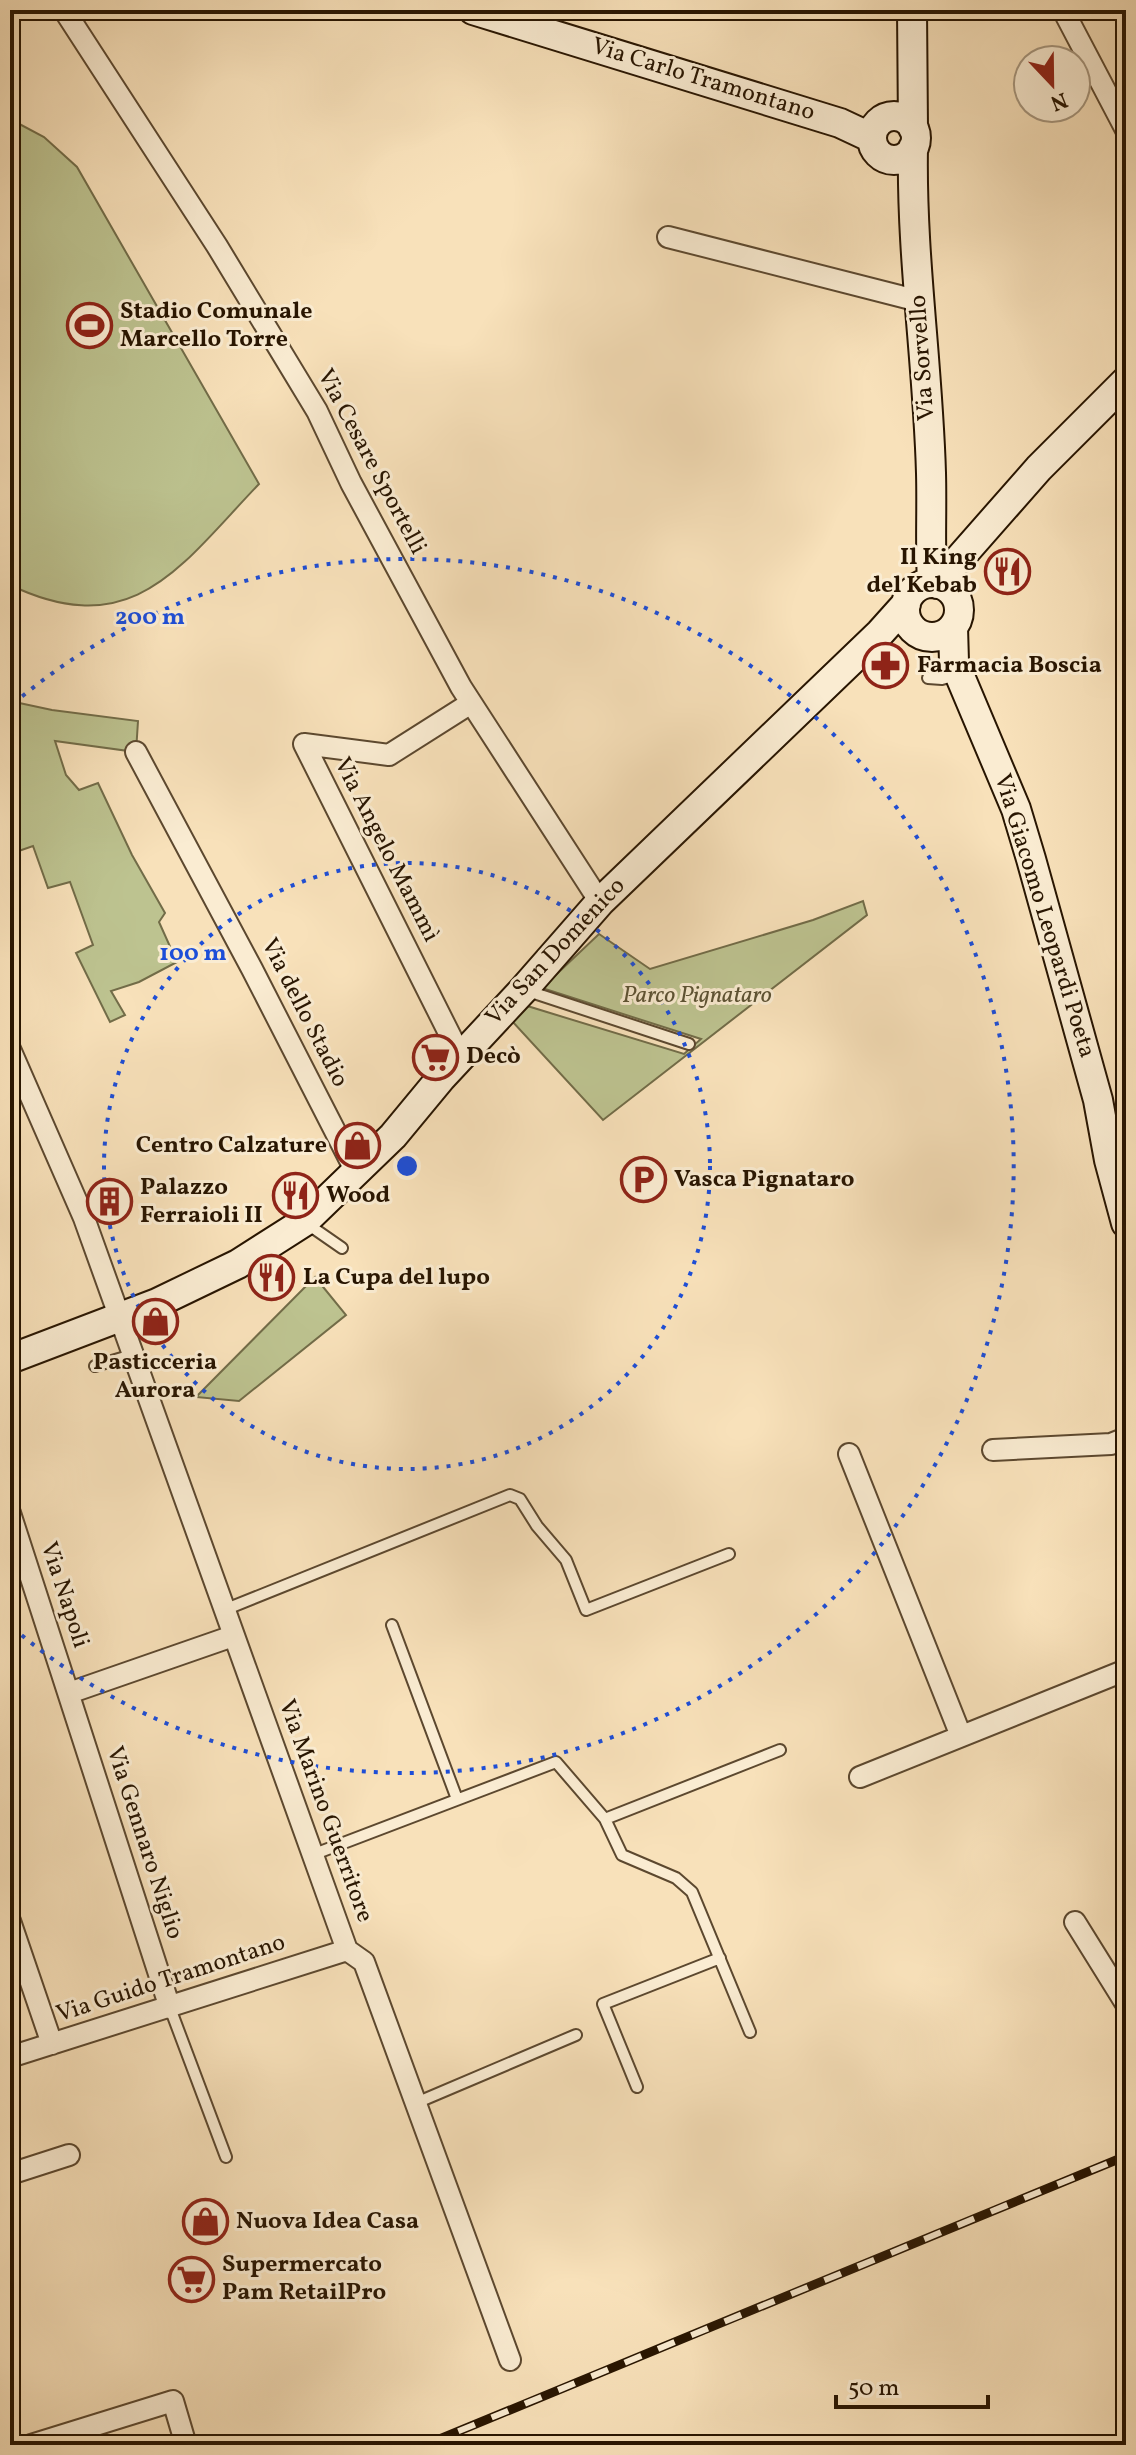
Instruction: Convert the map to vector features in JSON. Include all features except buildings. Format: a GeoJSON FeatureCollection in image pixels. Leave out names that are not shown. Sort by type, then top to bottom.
{"type":"FeatureCollection","features":[{"type":"Feature","properties":{"kind":"street","name":"Via Cesare Sportelli"},"geometry":{"type":"LineString","coordinates":[[64,10],[217,246],[317,411],[351,483],[471,703],[600,902]]}},
{"type":"Feature","properties":{"kind":"street","name":"Via Carlo Tramontano"},"geometry":{"type":"LineString","coordinates":[[473,10],[840,123],[897,130]]}},
{"type":"Feature","properties":{"kind":"street","name":"Via Sorvello"},"geometry":{"type":"LineString","coordinates":[[912,10],[897,130],[913,180],[931,473],[930,606]]}},
{"type":"Feature","properties":{"kind":"street"},"geometry":{"type":"LineString","coordinates":[[1063,10],[1126,130]]}},
{"type":"Feature","properties":{"kind":"street"},"geometry":{"type":"LineString","coordinates":[[668,237],[919,301]]}},
{"type":"Feature","properties":{"kind":"street","name":"Via San Domenico"},"geometry":{"type":"LineString","coordinates":[[10,1359],[157,1303],[238,1264],[304,1222],[393,1136],[600,902],[880,633],[930,606],[1039,468],[1122,392]]}},
{"type":"Feature","properties":{"kind":"street"},"geometry":{"type":"LineString","coordinates":[[930,606],[957,668]]}},
{"type":"Feature","properties":{"kind":"street","name":"Via Giacomo Leopardi Poeta"},"geometry":{"type":"LineString","coordinates":[[957,668],[1016,809],[1086,1054],[1126,1223]]}},
{"type":"Feature","properties":{"kind":"street","name":"Via Angelo Mammì"},"geometry":{"type":"LineString","coordinates":[[461,1057],[304,744],[389,755],[471,703]]}},
{"type":"Feature","properties":{"kind":"street","name":"Via dello Stadio"},"geometry":{"type":"LineString","coordinates":[[136,752],[356,1172]]}},
{"type":"Feature","properties":{"kind":"street","name":"Via Marino Guerritore"},"geometry":{"type":"LineString","coordinates":[[10,1049],[84,1218],[347,1950],[364,1962],[510,2360]]}},
{"type":"Feature","properties":{"kind":"street"},"geometry":{"type":"LineString","coordinates":[[993,1450],[1111,1444],[1126,1438]]}},
{"type":"Feature","properties":{"kind":"street"},"geometry":{"type":"LineString","coordinates":[[849,1454],[961,1736]]}},
{"type":"Feature","properties":{"kind":"street","name":"Via Napoli"},"geometry":{"type":"LineString","coordinates":[[10,1513],[69,1693]]}},
{"type":"Feature","properties":{"kind":"street"},"geometry":{"type":"LineString","coordinates":[[69,1693],[233,1636]]}},
{"type":"Feature","properties":{"kind":"street"},"geometry":{"type":"LineString","coordinates":[[860,1777],[1126,1670]]}},
{"type":"Feature","properties":{"kind":"street","name":"Via Gennaro Niglio"},"geometry":{"type":"LineString","coordinates":[[69,1693],[170,2008]]}},
{"type":"Feature","properties":{"kind":"street"},"geometry":{"type":"LineString","coordinates":[[10,1921],[52,2044]]}},
{"type":"Feature","properties":{"kind":"street"},"geometry":{"type":"LineString","coordinates":[[1075,1922],[1126,2004]]}},
{"type":"Feature","properties":{"kind":"street","name":"Via Guido Tramontano"},"geometry":{"type":"LineString","coordinates":[[10,2057],[347,1950]]}},
{"type":"Feature","properties":{"kind":"street"},"geometry":{"type":"LineString","coordinates":[[10,2174],[69,2155]]}},
{"type":"Feature","properties":{"kind":"street"},"geometry":{"type":"LineString","coordinates":[[31,2445],[81,2438],[173,2401],[186,2445]]}},
{"type":"Feature","properties":{"kind":"lane"},"geometry":{"type":"LineString","coordinates":[[928,678],[942,679],[957,668]]}},
{"type":"Feature","properties":{"kind":"lane"},"geometry":{"type":"LineString","coordinates":[[523,990],[689,1044]]}},
{"type":"Feature","properties":{"kind":"lane"},"geometry":{"type":"LineString","coordinates":[[304,1222],[342,1248]]}},
{"type":"Feature","properties":{"kind":"lane"},"geometry":{"type":"LineString","coordinates":[[95,1366],[132,1355]]}},
{"type":"Feature","properties":{"kind":"lane"},"geometry":{"type":"LineString","coordinates":[[224,1610],[510,1495],[520,1499],[537,1526],[566,1560],[586,1610],[729,1554]]}},
{"type":"Feature","properties":{"kind":"lane"},"geometry":{"type":"LineString","coordinates":[[392,1625],[457,1799]]}},
{"type":"Feature","properties":{"kind":"lane"},"geometry":{"type":"LineString","coordinates":[[605,1819],[780,1750]]}},
{"type":"Feature","properties":{"kind":"lane"},"geometry":{"type":"LineString","coordinates":[[312,1855],[556,1762],[605,1819],[622,1855],[676,1878],[692,1892],[750,2032]]}},
{"type":"Feature","properties":{"kind":"lane"},"geometry":{"type":"LineString","coordinates":[[637,2087],[603,2004],[720,1958]]}},
{"type":"Feature","properties":{"kind":"lane"},"geometry":{"type":"LineString","coordinates":[[170,2008],[226,2157]]}},
{"type":"Feature","properties":{"kind":"lane"},"geometry":{"type":"LineString","coordinates":[[416,2103],[576,2035]]}},
{"type":"Feature","properties":{"kind":"green space","name":"Stadio Comunale Marcello Torre"},"geometry":{"type":"Polygon","coordinates":[[[10,119],[44,137],[77,167],[259,484],[179,567],[152,587],[123,600],[90,606],[53,601],[10,585],[10,119]]]}},
{"type":"Feature","properties":{"kind":"green space"},"geometry":{"type":"Polygon","coordinates":[[[10,701],[52,710],[138,721],[136,752],[55,741],[66,775],[79,790],[98,783],[132,855],[165,913],[159,922],[177,962],[139,982],[111,991],[125,1015],[110,1022],[76,953],[93,945],[70,882],[48,888],[33,846],[10,854],[10,701]]]}},
{"type":"Feature","properties":{"kind":"green space","name":"Parco Pignataro"},"geometry":{"type":"Polygon","coordinates":[[[863,901],[867,915],[603,1120],[511,1020],[524,1005],[684,1054],[701,1039],[542,988],[599,934],[650,969],[813,920],[863,901]]]}},
{"type":"Feature","properties":{"kind":"green space"},"geometry":{"type":"Polygon","coordinates":[[[315,1277],[346,1315],[239,1401],[196,1397],[315,1277]]]}},
{"type":"Feature","properties":{"kind":"railway"},"geometry":{"type":"LineString","coordinates":[[425,2445],[1126,2156]]}},
{"type":"Feature","properties":{"kind":"place","name":"Stadio Comunale Marcello Torre"},"geometry":{"type":"Point","coordinates":[89,326]}},
{"type":"Feature","properties":{"kind":"place","name":"Il King del Kebab"},"geometry":{"type":"Point","coordinates":[1008,572]}},
{"type":"Feature","properties":{"kind":"place","name":"Farmacia Boscia"},"geometry":{"type":"Point","coordinates":[886,666]}},
{"type":"Feature","properties":{"kind":"place","name":"Decò"},"geometry":{"type":"Point","coordinates":[435,1057]}},
{"type":"Feature","properties":{"kind":"place","name":"Centro Calzature"},"geometry":{"type":"Point","coordinates":[358,1146]}},
{"type":"Feature","properties":{"kind":"place","name":"Vasca Pignataro"},"geometry":{"type":"Point","coordinates":[643,1180]}},
{"type":"Feature","properties":{"kind":"place","name":"Wood"},"geometry":{"type":"Point","coordinates":[295,1196]}},
{"type":"Feature","properties":{"kind":"place","name":"Palazzo Ferraioli II"},"geometry":{"type":"Point","coordinates":[109,1202]}},
{"type":"Feature","properties":{"kind":"place","name":"La Cupa del lupo"},"geometry":{"type":"Point","coordinates":[272,1278]}},
{"type":"Feature","properties":{"kind":"place","name":"Pasticceria Aurora"},"geometry":{"type":"Point","coordinates":[155,1321]}},
{"type":"Feature","properties":{"kind":"place","name":"Nuova Idea Casa"},"geometry":{"type":"Point","coordinates":[205,2222]}},
{"type":"Feature","properties":{"kind":"place","name":"Supermercato Pam RetailPro"},"geometry":{"type":"Point","coordinates":[191,2279]}}]}
